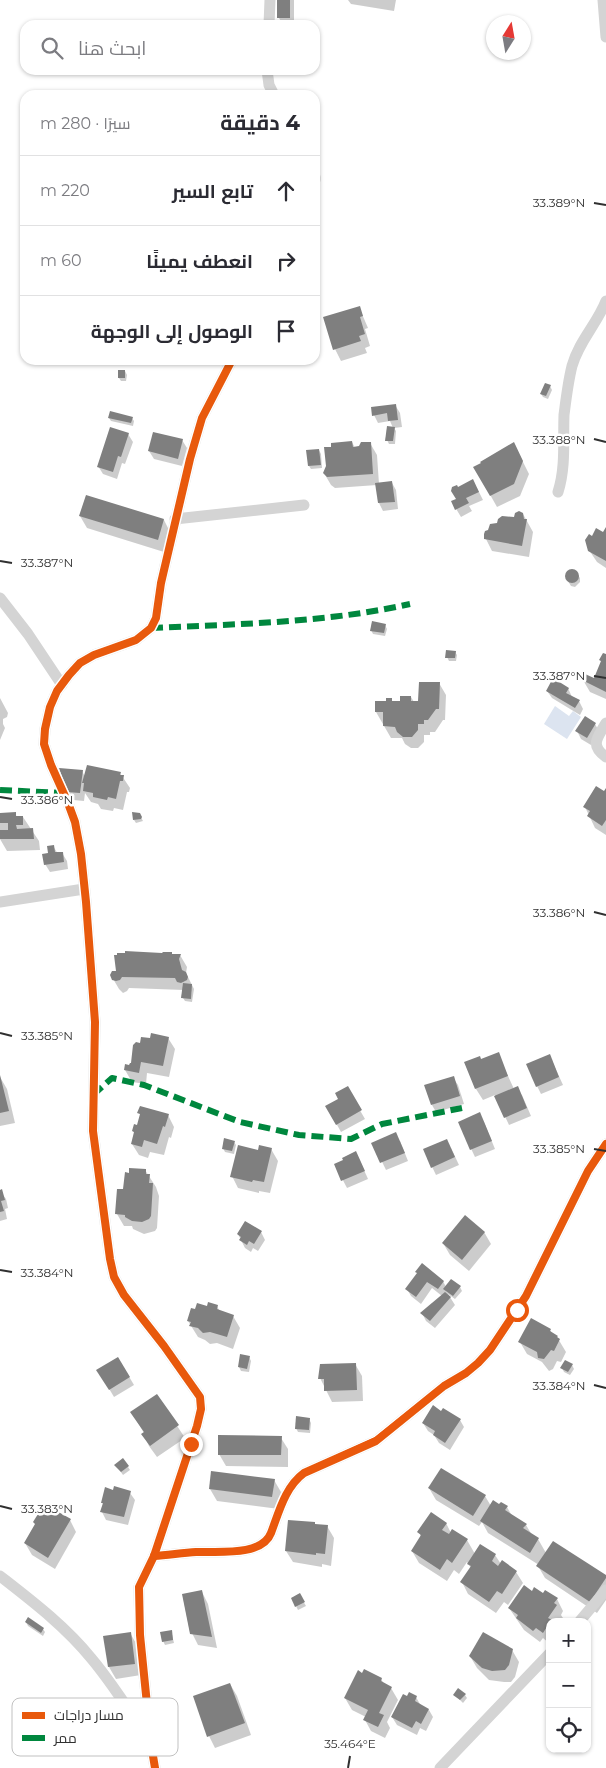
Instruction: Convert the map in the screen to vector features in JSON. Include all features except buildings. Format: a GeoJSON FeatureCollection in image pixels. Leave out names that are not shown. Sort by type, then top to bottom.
{"type":"FeatureCollection","features":[{"type":"Feature","properties":{"kind":"street"},"geometry":{"type":"LineString","coordinates":[[269,20],[270,0]]}},
{"type":"Feature","properties":{"kind":"street"},"geometry":{"type":"LineString","coordinates":[[603,0],[606,37]]}},
{"type":"Feature","properties":{"kind":"street"},"geometry":{"type":"LineString","coordinates":[[268,75],[272,90]]}},
{"type":"Feature","properties":{"kind":"street"},"geometry":{"type":"LineString","coordinates":[[558,492],[561,483],[567,396],[572,364],[579,347],[601,314],[606,301]]}},
{"type":"Feature","properties":{"kind":"street"},"geometry":{"type":"LineString","coordinates":[[147,1698],[138,1606],[139,1587],[154,1556],[198,1426],[201,1409],[200,1397],[164,1346],[124,1296],[114,1277],[92,1131],[95,1022],[84,889],[75,822],[51,766],[44,744],[50,707],[62,685],[80,663],[94,655],[144,636],[156,618],[161,583],[190,459],[202,418],[229,365]]}},
{"type":"Feature","properties":{"kind":"street"},"geometry":{"type":"LineString","coordinates":[[175,519],[304,505]]}},
{"type":"Feature","properties":{"kind":"street"},"geometry":{"type":"LineString","coordinates":[[0,598],[28,634],[62,685]]}},
{"type":"Feature","properties":{"kind":"street"},"geometry":{"type":"LineString","coordinates":[[606,723],[597,738],[596,745],[598,752],[606,756]]}},
{"type":"Feature","properties":{"kind":"street"},"geometry":{"type":"LineString","coordinates":[[0,902],[84,889]]}},
{"type":"Feature","properties":{"kind":"street"},"geometry":{"type":"LineString","coordinates":[[154,1556],[198,1552],[224,1553],[247,1549],[262,1543],[270,1536],[276,1516],[296,1479],[304,1473],[376,1440],[444,1386],[466,1373],[478,1363],[490,1350],[526,1296],[588,1172],[606,1144]]}},
{"type":"Feature","properties":{"kind":"street"},"geometry":{"type":"LineString","coordinates":[[0,1576],[46,1612],[90,1656],[121,1698]]}},
{"type":"Feature","properties":{"kind":"street"},"geometry":{"type":"LineString","coordinates":[[582,1618],[606,1590]]}},
{"type":"Feature","properties":{"kind":"street"},"geometry":{"type":"LineString","coordinates":[[440,1768],[546,1657]]}},
{"type":"Feature","properties":{"kind":"shaded area"},"geometry":{"type":"Polygon","coordinates":[[[555,706],[569,716],[573,711],[581,717],[567,739],[544,724],[555,706]]]}},
{"type":"Feature","properties":{"kind":"marked path"},"geometry":{"type":"LineString","coordinates":[[151,628],[314,619],[410,604]]}},
{"type":"Feature","properties":{"kind":"marked path"},"geometry":{"type":"LineString","coordinates":[[0,790],[63,793]]}},
{"type":"Feature","properties":{"kind":"marked path"},"geometry":{"type":"LineString","coordinates":[[93,1095],[112,1078],[144,1085],[240,1122],[299,1135],[351,1139],[382,1124],[462,1108]]}},
{"type":"Feature","properties":{"kind":"cycle path"},"geometry":{"type":"LineString","coordinates":[[146,1698],[140,1635],[139,1587],[154,1556],[197,1426],[201,1409],[200,1397],[164,1346],[124,1295],[114,1277],[93,1131],[95,1022],[81,854],[75,822],[44,744],[50,707],[57,691],[69,675],[80,663],[94,655],[136,640],[151,628],[156,618],[161,583],[190,459],[202,418],[229,365]]}},
{"type":"Feature","properties":{"kind":"cycle path"},"geometry":{"type":"LineString","coordinates":[[154,1556],[238,1551],[258,1546],[266,1541],[287,1493],[304,1473],[376,1441],[444,1386],[466,1373],[478,1363],[490,1350],[526,1296],[588,1171],[606,1144]]}},
{"type":"Feature","properties":{"kind":"cycle path"},"geometry":{"type":"LineString","coordinates":[[153,1756],[155,1768]]}},
{"type":"Feature","properties":{"kind":"route"},"geometry":{"type":"LineString","coordinates":[[191,1444],[154,1556],[198,1552],[224,1553],[247,1549],[262,1543],[270,1536],[276,1516],[296,1479],[304,1473],[376,1440],[444,1386],[466,1373],[490,1350],[517,1310]]}}]}
